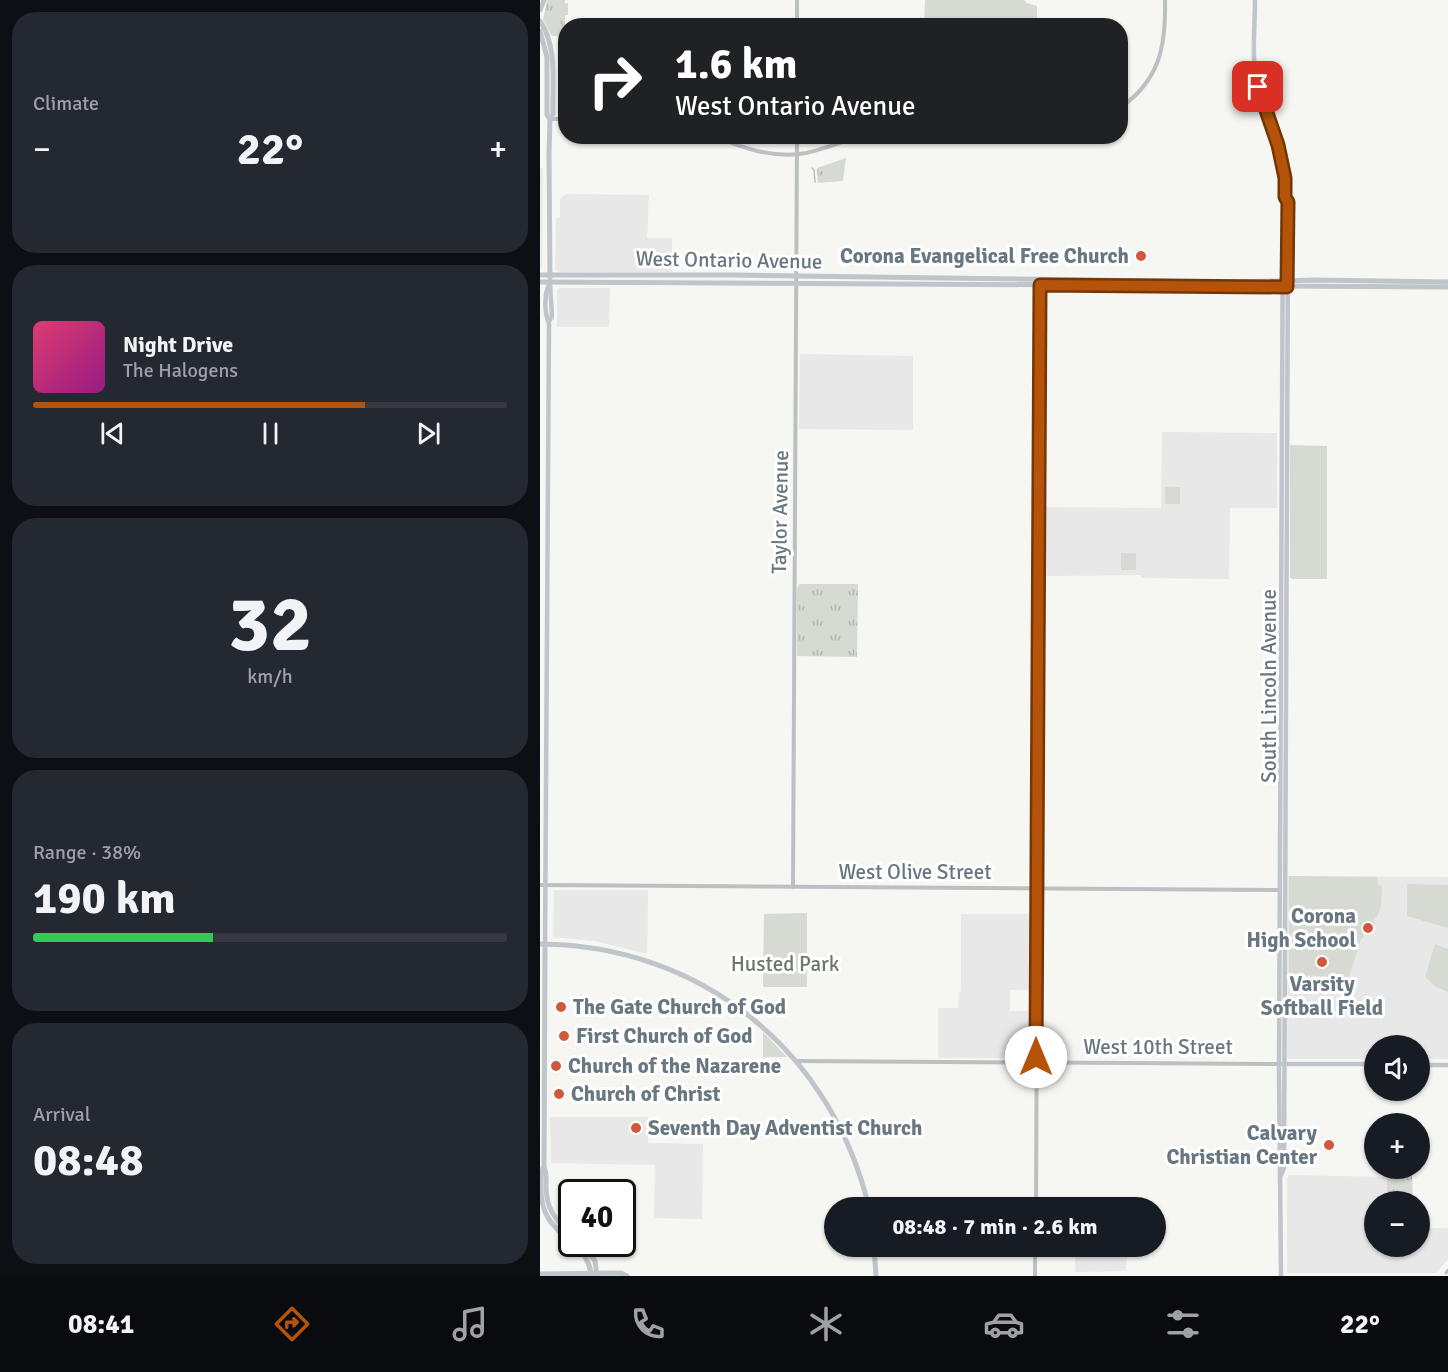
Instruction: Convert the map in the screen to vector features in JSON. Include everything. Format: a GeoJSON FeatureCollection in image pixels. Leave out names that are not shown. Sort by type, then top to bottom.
{"type":"FeatureCollection","features":[{"type":"Feature","properties":{"kind":"main road"},"geometry":{"type":"LineString","coordinates":[[540,10],[544,0]]}},
{"type":"Feature","properties":{"kind":"main road","name":"South Lincoln Avenue"},"geometry":{"type":"LineString","coordinates":[[1255,0],[1255,65],[1258,87],[1278,145],[1285,178],[1283,201],[1285,284],[1282,1064],[1279,1171],[1281,1175],[1281,1276]]}},
{"type":"Feature","properties":{"kind":"main road"},"geometry":{"type":"LineString","coordinates":[[540,21],[549,38],[552,57],[553,114],[550,120],[552,317],[549,321],[543,885],[544,1167],[547,1173],[547,1202],[558,1222]]}},
{"type":"Feature","properties":{"kind":"main road"},"geometry":{"type":"LineString","coordinates":[[540,31],[547,57],[547,115],[550,120]]}},
{"type":"Feature","properties":{"kind":"main road","name":"West Ontario Avenue"},"geometry":{"type":"LineString","coordinates":[[540,275],[1040,285],[1448,282]]}},
{"type":"Feature","properties":{"kind":"main road","name":"West Ontario Avenue"},"geometry":{"type":"LineString","coordinates":[[540,282],[796,280],[1448,287]]}},
{"type":"Feature","properties":{"kind":"main road"},"geometry":{"type":"LineString","coordinates":[[543,944],[582,946],[640,958],[677,972],[713,990],[741,1009],[797,1061],[823,1096],[845,1136],[866,1197]]}},
{"type":"Feature","properties":{"kind":"main road","name":"West 10th Street"},"geometry":{"type":"LineString","coordinates":[[1282,1064],[1364,1064]]}},
{"type":"Feature","properties":{"kind":"main road"},"geometry":{"type":"LineString","coordinates":[[1430,1065],[1448,1065]]}},
{"type":"Feature","properties":{"kind":"main road"},"geometry":{"type":"LineString","coordinates":[[544,1167],[541,1172],[540,1196],[545,1215],[558,1231]]}},
{"type":"Feature","properties":{"kind":"main road"},"geometry":{"type":"LineString","coordinates":[[586,1257],[594,1275]]}},
{"type":"Feature","properties":{"kind":"main road"},"geometry":{"type":"LineString","coordinates":[[592,1257],[595,1261],[594,1275]]}},
{"type":"Feature","properties":{"kind":"main road"},"geometry":{"type":"LineString","coordinates":[[875,1257],[876,1276]]}},
{"type":"Feature","properties":{"kind":"main road"},"geometry":{"type":"LineString","coordinates":[[540,1274],[621,1273],[627,1276]]}},
{"type":"Feature","properties":{"kind":"street"},"geometry":{"type":"LineString","coordinates":[[797,0],[797,18]]}},
{"type":"Feature","properties":{"kind":"street"},"geometry":{"type":"LineString","coordinates":[[1128,102],[1139,93],[1157,64],[1164,38],[1165,0]]}},
{"type":"Feature","properties":{"kind":"street"},"geometry":{"type":"LineString","coordinates":[[550,120],[558,120]]}},
{"type":"Feature","properties":{"kind":"street"},"geometry":{"type":"LineString","coordinates":[[736,144],[756,151],[797,154],[837,144]]}},
{"type":"Feature","properties":{"kind":"street","name":"Taylor Avenue"},"geometry":{"type":"LineString","coordinates":[[793,887],[797,144]]}},
{"type":"Feature","properties":{"kind":"street"},"geometry":{"type":"LineString","coordinates":[[1036,1197],[1040,285]]}},
{"type":"Feature","properties":{"kind":"street","name":"West Olive Street"},"geometry":{"type":"LineString","coordinates":[[543,885],[1283,890]]}},
{"type":"Feature","properties":{"kind":"street","name":"West 10th Street"},"geometry":{"type":"LineString","coordinates":[[797,1061],[1282,1064]]}},
{"type":"Feature","properties":{"kind":"street"},"geometry":{"type":"LineString","coordinates":[[1035,1257],[1035,1276]]}},
{"type":"Feature","properties":{"kind":"shaded area"},"geometry":{"type":"Polygon","coordinates":[[[543,168],[542,267],[541,269],[540,169],[543,168]]]}},
{"type":"Feature","properties":{"kind":"shaded area"},"geometry":{"type":"Polygon","coordinates":[[[566,194],[649,195],[647,238],[672,238],[672,272],[559,272],[555,269],[556,218],[560,218],[560,199],[566,194]]]}},
{"type":"Feature","properties":{"kind":"shaded area"},"geometry":{"type":"Polygon","coordinates":[[[560,288],[610,288],[609,327],[557,327],[557,290],[560,288]]]}},
{"type":"Feature","properties":{"kind":"shaded area"},"geometry":{"type":"Polygon","coordinates":[[[800,354],[913,356],[913,430],[799,429],[800,354]]]}},
{"type":"Feature","properties":{"kind":"shaded area"},"geometry":{"type":"Polygon","coordinates":[[[1162,432],[1277,433],[1277,508],[1230,508],[1229,579],[1141,578],[1141,575],[1046,576],[1044,507],[1161,508],[1162,432]]]}},
{"type":"Feature","properties":{"kind":"shaded area","name":"Corona High School"},"geometry":{"type":"Polygon","coordinates":[[[1288,876],[1448,877],[1448,1059],[1430,1059],[1430,1035],[1364,1035],[1364,1059],[1289,1059],[1287,1057],[1288,876]]]}},
{"type":"Feature","properties":{"kind":"shaded area"},"geometry":{"type":"Polygon","coordinates":[[[554,890],[648,890],[647,954],[595,941],[553,937],[554,890]]]}},
{"type":"Feature","properties":{"kind":"shaded area"},"geometry":{"type":"Polygon","coordinates":[[[961,914],[1033,914],[1033,990],[1010,990],[1010,1011],[1033,1011],[1031,1058],[940,1058],[938,1055],[938,1008],[958,1008],[961,991],[961,914]]]}},
{"type":"Feature","properties":{"kind":"shaded area"},"geometry":{"type":"Polygon","coordinates":[[[550,1117],[648,1117],[648,1143],[703,1144],[702,1219],[654,1218],[655,1165],[551,1163],[550,1117]]]}},
{"type":"Feature","properties":{"kind":"shaded area"},"geometry":{"type":"Polygon","coordinates":[[[1289,1175],[1387,1179],[1387,1191],[1364,1191],[1364,1257],[1430,1257],[1430,1228],[1448,1228],[1448,1259],[1436,1273],[1287,1273],[1287,1178],[1289,1175]]]}},
{"type":"Feature","properties":{"kind":"shaded area"},"geometry":{"type":"Polygon","coordinates":[[[1075,1257],[1127,1257],[1126,1271],[1075,1272],[1075,1257]]]}},
{"type":"Feature","properties":{"kind":"green space"},"geometry":{"type":"Polygon","coordinates":[[[547,0],[565,0],[565,3],[568,3],[568,15],[565,15],[565,18],[558,18],[558,36],[552,36],[543,20],[547,0]]]}},
{"type":"Feature","properties":{"kind":"green space"},"geometry":{"type":"Polygon","coordinates":[[[925,0],[1024,0],[1037,6],[1037,18],[924,18],[925,0]]]}},
{"type":"Feature","properties":{"kind":"green space"},"geometry":{"type":"Polygon","coordinates":[[[846,158],[843,181],[818,183],[817,168],[846,158]]]}},
{"type":"Feature","properties":{"kind":"green space"},"geometry":{"type":"Polygon","coordinates":[[[1290,445],[1327,446],[1327,579],[1292,579],[1290,577],[1290,445]]]}},
{"type":"Feature","properties":{"kind":"green space"},"geometry":{"type":"Polygon","coordinates":[[[1165,487],[1180,487],[1180,504],[1165,504],[1165,487]]]}},
{"type":"Feature","properties":{"kind":"green space"},"geometry":{"type":"Polygon","coordinates":[[[1121,553],[1136,553],[1136,570],[1121,570],[1121,553]]]}},
{"type":"Feature","properties":{"kind":"green space"},"geometry":{"type":"Polygon","coordinates":[[[799,584],[858,584],[857,657],[797,656],[797,589],[799,584]]]}},
{"type":"Feature","properties":{"kind":"green space"},"geometry":{"type":"Polygon","coordinates":[[[1289,876],[1377,877],[1378,885],[1382,886],[1380,908],[1374,920],[1375,925],[1363,934],[1364,937],[1361,939],[1349,977],[1289,975],[1289,876]]]}},
{"type":"Feature","properties":{"kind":"green space"},"geometry":{"type":"Polygon","coordinates":[[[1408,884],[1448,885],[1448,928],[1407,916],[1408,884]]]}},
{"type":"Feature","properties":{"kind":"green space","name":"Husted Park"},"geometry":{"type":"Polygon","coordinates":[[[807,913],[807,987],[763,987],[764,914],[807,913]]]}},
{"type":"Feature","properties":{"kind":"green space"},"geometry":{"type":"Polygon","coordinates":[[[1435,944],[1448,949],[1448,992],[1436,987],[1425,977],[1435,944]]]}},
{"type":"Feature","properties":{"kind":"green space"},"geometry":{"type":"Polygon","coordinates":[[[763,1032],[787,1057],[763,1057],[763,1032]]]}},
{"type":"Feature","properties":{"kind":"green space"},"geometry":{"type":"Polygon","coordinates":[[[1387,1179],[1412,1179],[1413,1191],[1387,1191],[1387,1179]]]}},
{"type":"Feature","properties":{"kind":"waterway"},"geometry":{"type":"LineString","coordinates":[[812,168],[815,182]]}},
{"type":"Feature","properties":{"kind":"place","name":"Corona Evangelical Free Church"},"geometry":{"type":"Point","coordinates":[1141,256]}},
{"type":"Feature","properties":{"kind":"place","name":"Corona High School"},"geometry":{"type":"Point","coordinates":[1368,928]}},
{"type":"Feature","properties":{"kind":"place","name":"Varsity Softball Field"},"geometry":{"type":"Point","coordinates":[1322,962]}},
{"type":"Feature","properties":{"kind":"place","name":"The Gate Church of God"},"geometry":{"type":"Point","coordinates":[561,1007]}},
{"type":"Feature","properties":{"kind":"place","name":"First Church of God"},"geometry":{"type":"Point","coordinates":[564,1036]}},
{"type":"Feature","properties":{"kind":"place","name":"Church of the Nazarene"},"geometry":{"type":"Point","coordinates":[556,1066]}},
{"type":"Feature","properties":{"kind":"place","name":"Church of Christ"},"geometry":{"type":"Point","coordinates":[559,1094]}},
{"type":"Feature","properties":{"kind":"place","name":"Seventh Day Adventist Church"},"geometry":{"type":"Point","coordinates":[636,1128]}},
{"type":"Feature","properties":{"kind":"place","name":"Calvary Christian Center"},"geometry":{"type":"Point","coordinates":[1329,1145]}},
{"type":"Feature","properties":{"kind":"route"},"geometry":{"type":"LineString","coordinates":[[1036,1057],[1040,285],[1287,287],[1288,202],[1285,197],[1285,178],[1278,145],[1258,87]]}}]}
